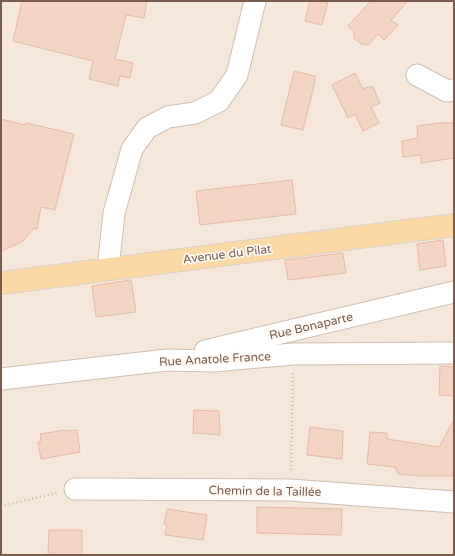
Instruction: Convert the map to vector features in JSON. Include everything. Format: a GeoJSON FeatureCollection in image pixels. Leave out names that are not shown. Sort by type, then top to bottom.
{"type":"FeatureCollection","features":[{"type":"Feature","properties":{"kind":"main road","name":"Avenue du Pilat"},"geometry":{"type":"LineString","coordinates":[[1,283],[454,226]]}},
{"type":"Feature","properties":{"kind":"street"},"geometry":{"type":"LineString","coordinates":[[108,269],[114,213],[132,149],[147,128],[168,117],[195,113],[219,101],[236,75],[255,1]]}},
{"type":"Feature","properties":{"kind":"street"},"geometry":{"type":"LineString","coordinates":[[417,75],[447,91],[454,90]]}},
{"type":"Feature","properties":{"kind":"street","name":"Rue Bonaparte"},"geometry":{"type":"LineString","coordinates":[[167,360],[454,292]]}},
{"type":"Feature","properties":{"kind":"street","name":"Rue Anatole France"},"geometry":{"type":"LineString","coordinates":[[1,379],[167,360],[214,361],[293,354],[454,353]]}},
{"type":"Feature","properties":{"kind":"street","name":"Chemin de la Taillée"},"geometry":{"type":"LineString","coordinates":[[75,489],[290,490],[454,502]]}},
{"type":"Feature","properties":{"kind":"path"},"geometry":{"type":"LineString","coordinates":[[290,490],[293,354]]}},
{"type":"Feature","properties":{"kind":"path"},"geometry":{"type":"LineString","coordinates":[[1,506],[75,489]]}},
{"type":"Feature","properties":{"kind":"shaded area"},"geometry":{"type":"Polygon","coordinates":[[[1,1],[454,1],[454,555],[1,555],[1,1]]]}},
{"type":"Feature","properties":{"kind":"building"},"geometry":{"type":"Polygon","coordinates":[[[22,1],[147,1],[144,18],[126,15],[115,59],[133,63],[130,78],[120,76],[118,86],[89,79],[93,61],[13,41],[22,1]]]}},
{"type":"Feature","properties":{"kind":"building"},"geometry":{"type":"Polygon","coordinates":[[[310,1],[328,1],[322,25],[305,21],[310,1]]]}},
{"type":"Feature","properties":{"kind":"building"},"geometry":{"type":"Polygon","coordinates":[[[371,1],[408,1],[391,20],[398,25],[384,40],[378,34],[368,45],[361,44],[354,38],[354,31],[348,26],[371,1]]]}},
{"type":"Feature","properties":{"kind":"building"},"geometry":{"type":"Polygon","coordinates":[[[294,71],[315,76],[315,82],[303,130],[281,125],[294,71]]]}},
{"type":"Feature","properties":{"kind":"building"},"geometry":{"type":"Polygon","coordinates":[[[355,73],[363,89],[373,87],[380,103],[371,107],[379,123],[363,131],[355,114],[348,118],[332,85],[355,73]]]}},
{"type":"Feature","properties":{"kind":"building"},"geometry":{"type":"Polygon","coordinates":[[[1,119],[74,134],[55,210],[41,207],[37,229],[34,228],[20,243],[1,251],[1,119]]]}},
{"type":"Feature","properties":{"kind":"building"},"geometry":{"type":"Polygon","coordinates":[[[439,123],[454,123],[454,158],[421,163],[421,155],[403,157],[402,141],[418,138],[417,126],[439,123]]]}},
{"type":"Feature","properties":{"kind":"building"},"geometry":{"type":"Polygon","coordinates":[[[292,180],[296,214],[200,225],[196,191],[292,180]]]}},
{"type":"Feature","properties":{"kind":"building"},"geometry":{"type":"Polygon","coordinates":[[[443,240],[446,266],[420,270],[417,244],[443,240]]]}},
{"type":"Feature","properties":{"kind":"building"},"geometry":{"type":"Polygon","coordinates":[[[343,253],[346,273],[288,280],[285,260],[343,253]]]}},
{"type":"Feature","properties":{"kind":"building"},"geometry":{"type":"Polygon","coordinates":[[[131,280],[136,312],[96,317],[92,286],[131,280]]]}},
{"type":"Feature","properties":{"kind":"building"},"geometry":{"type":"Polygon","coordinates":[[[440,366],[454,367],[454,396],[439,395],[440,366]]]}},
{"type":"Feature","properties":{"kind":"building"},"geometry":{"type":"Polygon","coordinates":[[[194,410],[219,411],[220,435],[193,433],[194,410]]]}},
{"type":"Feature","properties":{"kind":"building"},"geometry":{"type":"Polygon","coordinates":[[[454,420],[453,476],[398,474],[395,467],[367,464],[370,432],[387,433],[387,439],[439,447],[454,420]]]}},
{"type":"Feature","properties":{"kind":"building"},"geometry":{"type":"Polygon","coordinates":[[[310,427],[343,431],[342,459],[307,455],[310,427]]]}},
{"type":"Feature","properties":{"kind":"building"},"geometry":{"type":"Polygon","coordinates":[[[65,430],[77,430],[80,452],[41,459],[38,442],[41,441],[40,434],[65,430]]]}},
{"type":"Feature","properties":{"kind":"building"},"geometry":{"type":"Polygon","coordinates":[[[257,507],[342,509],[341,535],[257,533],[257,507]]]}},
{"type":"Feature","properties":{"kind":"building"},"geometry":{"type":"Polygon","coordinates":[[[167,509],[207,515],[203,540],[165,535],[167,525],[164,524],[167,509]]]}},
{"type":"Feature","properties":{"kind":"building"},"geometry":{"type":"Polygon","coordinates":[[[49,530],[82,530],[82,555],[48,555],[49,530]]]}}]}
